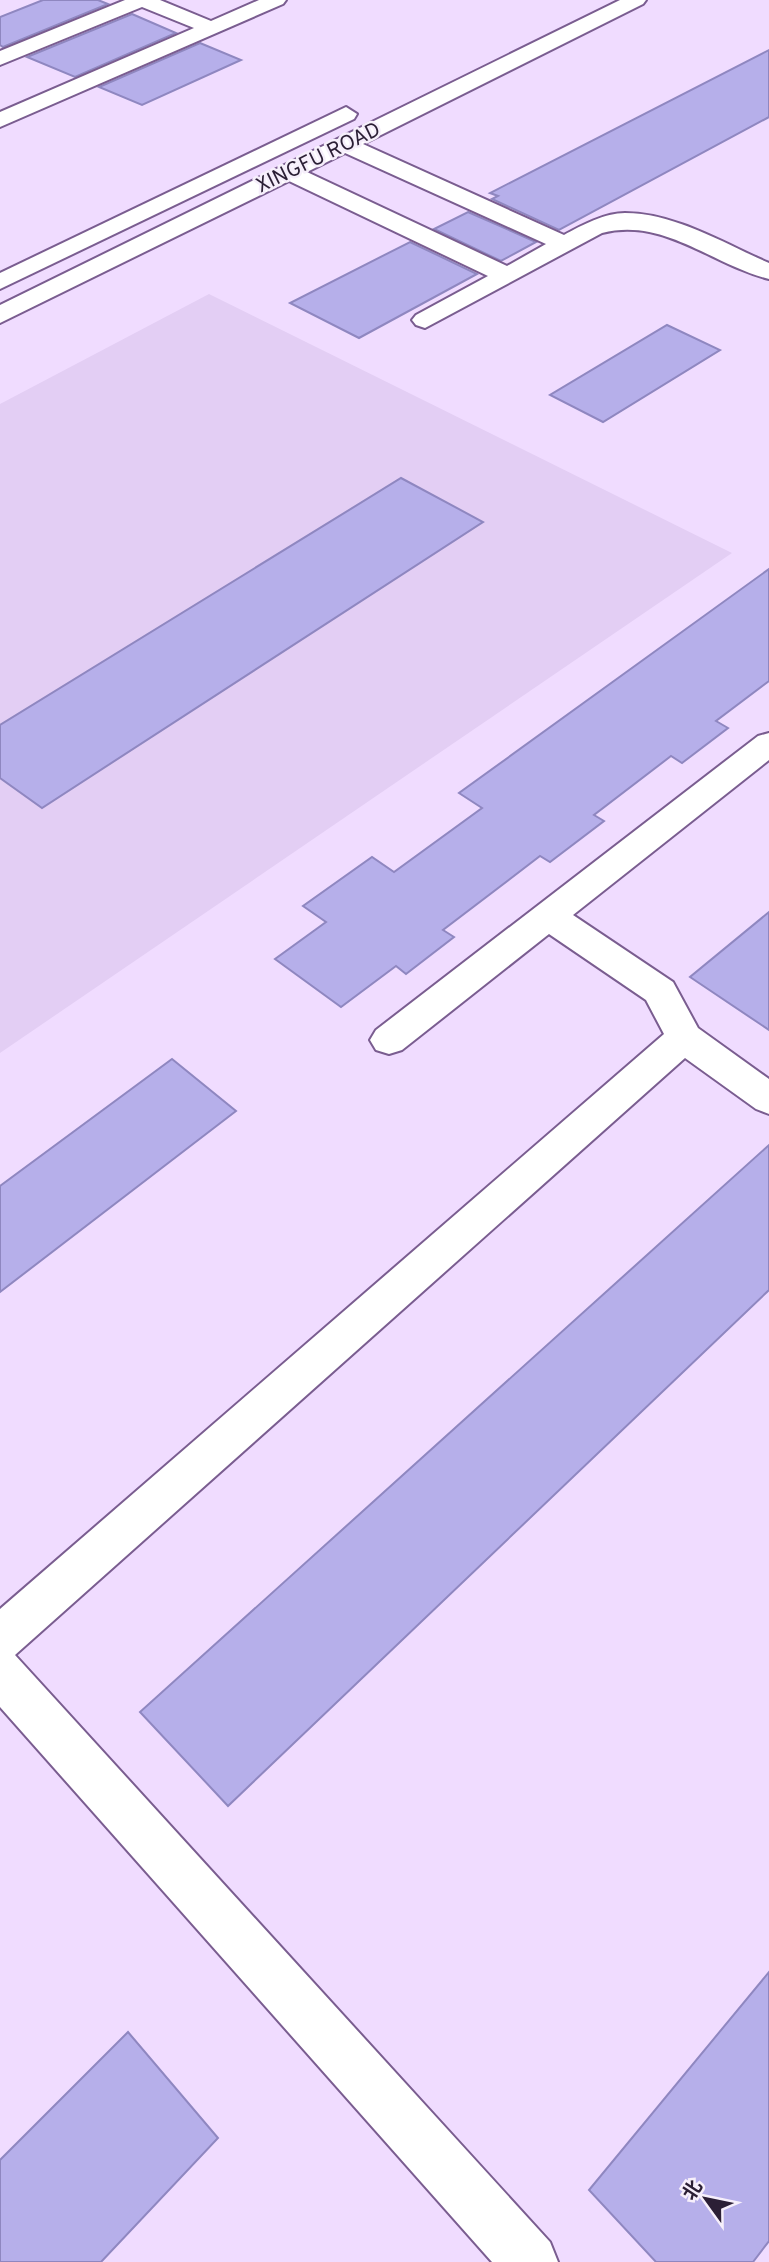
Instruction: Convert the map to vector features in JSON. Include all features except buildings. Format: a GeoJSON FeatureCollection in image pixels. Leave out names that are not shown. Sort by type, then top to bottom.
{"type":"FeatureCollection","features":[{"type":"Feature","properties":{"kind":"street"},"geometry":{"type":"LineString","coordinates":[[0,59],[142,0],[211,28]]}},
{"type":"Feature","properties":{"kind":"street"},"geometry":{"type":"LineString","coordinates":[[0,120],[276,0]]}},
{"type":"Feature","properties":{"kind":"street","name":"XINGFU ROAD"},"geometry":{"type":"LineString","coordinates":[[0,315],[636,0]]}},
{"type":"Feature","properties":{"kind":"street","name":"XINGFU ROAD"},"geometry":{"type":"LineString","coordinates":[[0,282],[361,107]]}},
{"type":"Feature","properties":{"kind":"street"},"geometry":{"type":"LineString","coordinates":[[344,144],[565,244]]}},
{"type":"Feature","properties":{"kind":"street"},"geometry":{"type":"LineString","coordinates":[[288,172],[508,275]]}},
{"type":"Feature","properties":{"kind":"street"},"geometry":{"type":"LineString","coordinates":[[425,320],[594,228],[624,220],[660,225],[769,272]]}},
{"type":"Feature","properties":{"kind":"street"},"geometry":{"type":"LineString","coordinates":[[389,1040],[769,744]]}},
{"type":"Feature","properties":{"kind":"street"},"geometry":{"type":"LineString","coordinates":[[548,916],[660,990],[684,1038],[769,1099]]}},
{"type":"Feature","properties":{"kind":"street"},"geometry":{"type":"LineString","coordinates":[[0,1639],[684,1038]]}},
{"type":"Feature","properties":{"kind":"street"},"geometry":{"type":"LineString","coordinates":[[0,1672],[530,2262]]}},
{"type":"Feature","properties":{"kind":"shaded area"},"geometry":{"type":"Polygon","coordinates":[[[209,294],[732,553],[0,1053],[0,404],[209,294]]]}}]}
